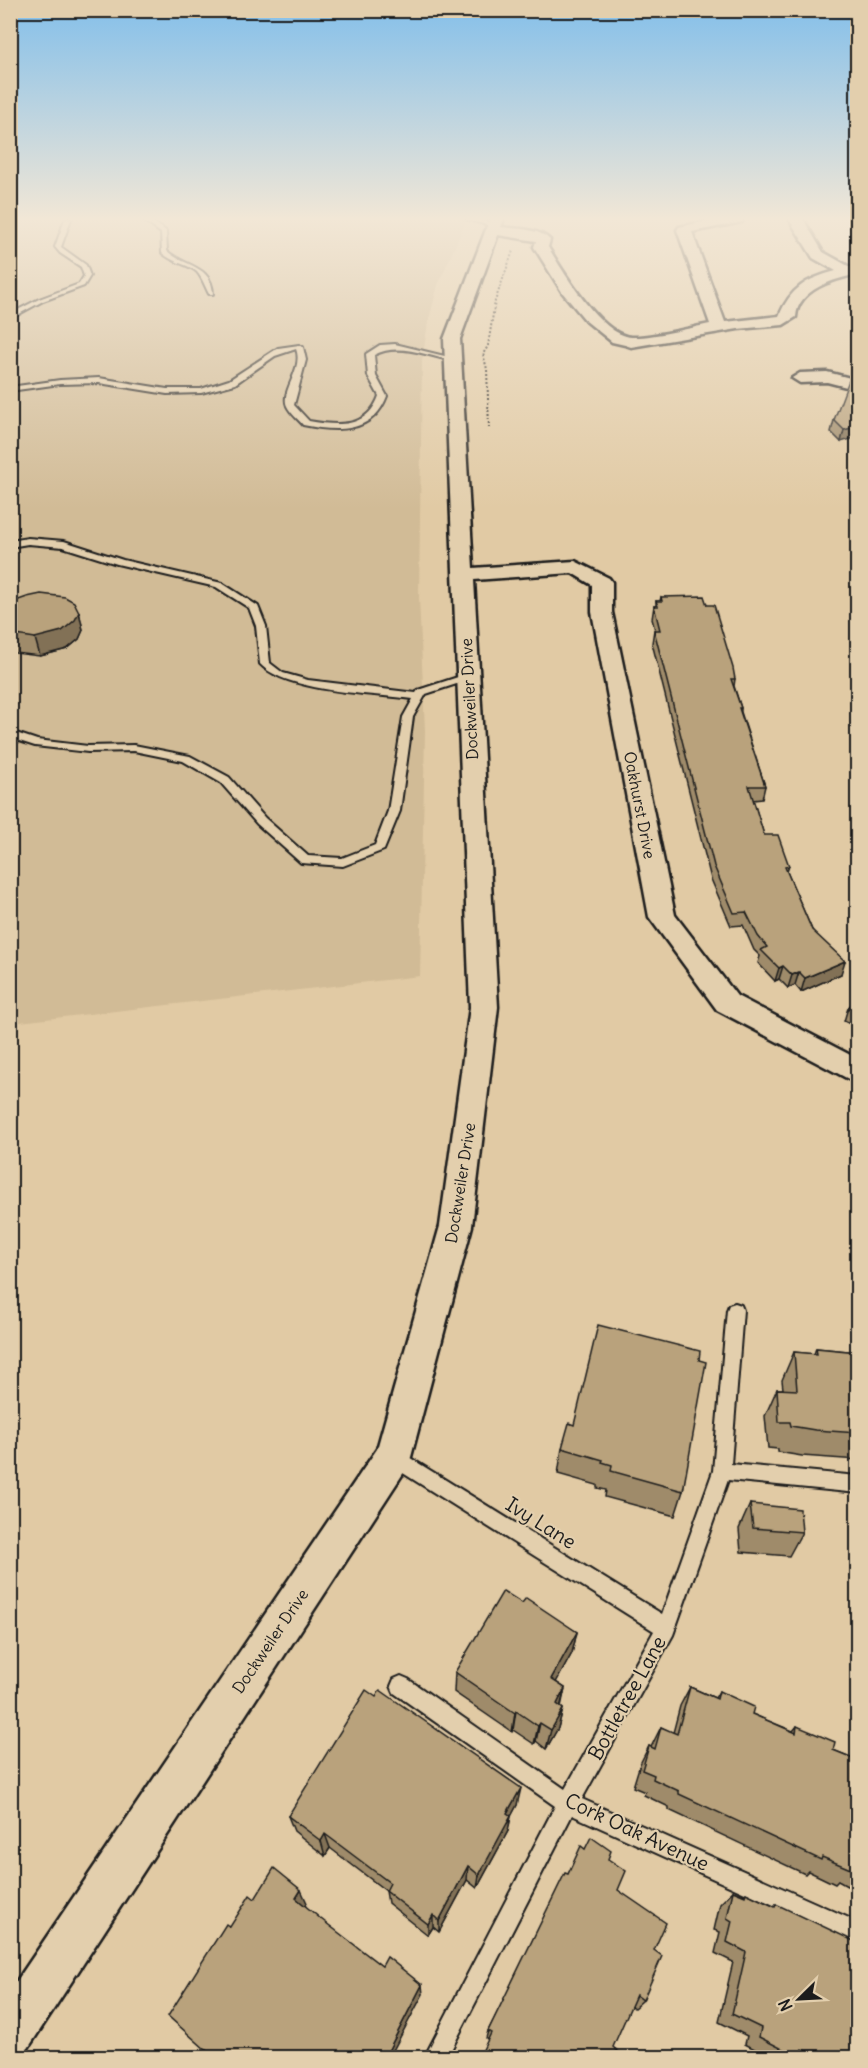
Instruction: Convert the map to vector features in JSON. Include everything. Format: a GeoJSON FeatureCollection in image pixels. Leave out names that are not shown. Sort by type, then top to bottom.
{"type":"FeatureCollection","features":[{"type":"Feature","properties":{"kind":"street","name":"Dockweiler Drive"},"geometry":{"type":"LineString","coordinates":[[10,2033],[393,1457],[456,1226],[484,1007],[452,339],[461,316]]}},
{"type":"Feature","properties":{"kind":"street"},"geometry":{"type":"LineString","coordinates":[[590,316],[611,337],[631,342],[719,327],[787,319],[788,316]]}},
{"type":"Feature","properties":{"kind":"street"},"geometry":{"type":"LineString","coordinates":[[715,316],[719,327]]}},
{"type":"Feature","properties":{"kind":"street"},"geometry":{"type":"LineString","coordinates":[[800,378],[827,377],[858,385]]}},
{"type":"Feature","properties":{"kind":"street","name":"Oakhurst Drive"},"geometry":{"type":"LineString","coordinates":[[463,575],[574,567],[602,582],[602,612],[662,917],[727,1003],[858,1073]]}},
{"type":"Feature","properties":{"kind":"lane"},"geometry":{"type":"LineString","coordinates":[[10,389],[85,381],[108,381],[166,392],[190,393],[231,382],[290,346],[299,347],[304,361],[293,382],[290,405],[306,423],[347,426],[362,422],[376,413],[383,396],[375,385],[368,365],[370,354],[383,347],[395,346],[453,359]]}},
{"type":"Feature","properties":{"kind":"lane"},"geometry":{"type":"LineString","coordinates":[[10,544],[28,541],[64,544],[120,562],[219,585],[253,606],[261,627],[265,664],[279,675],[307,683],[419,697]]}},
{"type":"Feature","properties":{"kind":"lane"},"geometry":{"type":"LineString","coordinates":[[10,734],[35,743],[88,749],[134,748],[186,758],[225,780],[261,822],[305,860],[343,862],[380,847],[394,811],[408,717],[422,692],[468,677]]}},
{"type":"Feature","properties":{"kind":"lane","name":"Bottletree Lane"},"geometry":{"type":"LineString","coordinates":[[435,2058],[568,1803],[666,1628],[722,1471],[735,1310]]}},
{"type":"Feature","properties":{"kind":"lane","name":"Ivy Lane"},"geometry":{"type":"LineString","coordinates":[[393,1457],[666,1628]]}},
{"type":"Feature","properties":{"kind":"lane"},"geometry":{"type":"LineString","coordinates":[[722,1471],[858,1485]]}},
{"type":"Feature","properties":{"kind":"lane","name":"Cork Oak Avenue"},"geometry":{"type":"LineString","coordinates":[[401,1686],[568,1803],[858,1933]]}},
{"type":"Feature","properties":{"kind":"path"},"geometry":{"type":"LineString","coordinates":[[489,428],[487,369],[483,354],[488,346],[493,316]]}},
{"type":"Feature","properties":{"kind":"shaded area"},"geometry":{"type":"Polygon","coordinates":[[[10,316],[430,316],[422,361],[419,597],[425,731],[420,976],[11,1023],[10,316]]]}},
{"type":"Feature","properties":{"kind":"building"},"geometry":{"type":"Polygon","coordinates":[[[849,380],[858,382],[858,426],[844,430],[834,420],[849,380]]]}},
{"type":"Feature","properties":{"kind":"building"},"geometry":{"type":"Polygon","coordinates":[[[41,594],[65,597],[74,602],[79,612],[75,620],[62,631],[35,638],[10,634],[10,603],[41,594]]]}},
{"type":"Feature","properties":{"kind":"building"},"geometry":{"type":"Polygon","coordinates":[[[704,596],[707,605],[714,605],[733,668],[735,679],[731,679],[741,708],[739,708],[765,786],[749,786],[764,835],[778,835],[789,866],[785,867],[812,930],[845,961],[805,978],[799,972],[792,975],[783,966],[779,968],[761,950],[767,947],[758,936],[746,912],[734,913],[714,866],[654,630],[660,630],[654,606],[658,606],[656,601],[662,601],[661,597],[704,596]]]}},
{"type":"Feature","properties":{"kind":"building"},"geometry":{"type":"Polygon","coordinates":[[[858,997],[858,1013],[848,1008],[858,997]]]}},
{"type":"Feature","properties":{"kind":"building"},"geometry":{"type":"Polygon","coordinates":[[[598,1325],[700,1351],[699,1360],[706,1362],[683,1491],[611,1471],[612,1465],[602,1462],[603,1460],[562,1448],[569,1423],[574,1425],[598,1325]]]}},
{"type":"Feature","properties":{"kind":"building"},"geometry":{"type":"Polygon","coordinates":[[[816,1348],[858,1352],[858,1433],[815,1430],[791,1426],[790,1422],[779,1422],[777,1389],[797,1390],[794,1352],[817,1354],[816,1348]]]}},
{"type":"Feature","properties":{"kind":"building"},"geometry":{"type":"Polygon","coordinates":[[[750,1504],[800,1509],[802,1532],[753,1528],[750,1504]]]}},
{"type":"Feature","properties":{"kind":"building"},"geometry":{"type":"Polygon","coordinates":[[[503,1591],[522,1603],[526,1598],[577,1632],[551,1679],[565,1688],[557,1704],[563,1709],[551,1730],[540,1723],[538,1726],[516,1711],[515,1713],[455,1672],[503,1591]]]}},
{"type":"Feature","properties":{"kind":"building"},"geometry":{"type":"Polygon","coordinates":[[[690,1687],[717,1699],[719,1691],[754,1707],[752,1714],[796,1733],[797,1726],[835,1742],[833,1750],[858,1760],[858,1869],[853,1867],[853,1870],[822,1857],[821,1860],[679,1794],[679,1791],[653,1779],[654,1775],[642,1770],[649,1746],[655,1749],[661,1727],[677,1734],[690,1687]]]}},
{"type":"Feature","properties":{"kind":"building"},"geometry":{"type":"Polygon","coordinates":[[[366,1690],[376,1697],[380,1690],[521,1788],[507,1813],[511,1816],[479,1875],[468,1866],[439,1921],[433,1915],[428,1924],[386,1891],[390,1883],[325,1834],[321,1841],[288,1816],[366,1690]]]}},
{"type":"Feature","properties":{"kind":"building"},"geometry":{"type":"Polygon","coordinates":[[[591,1837],[611,1851],[608,1859],[626,1871],[618,1890],[666,1923],[654,1950],[662,1956],[643,2000],[636,1995],[613,2047],[619,2052],[617,2058],[479,2058],[491,2033],[488,2031],[565,1873],[568,1874],[581,1846],[585,1849],[591,1837]]]}},
{"type":"Feature","properties":{"kind":"building"},"geometry":{"type":"Polygon","coordinates":[[[274,1868],[301,1890],[296,1898],[321,1919],[382,1966],[387,1957],[422,1985],[387,2053],[384,2051],[381,2058],[215,2058],[168,2016],[226,1924],[230,1927],[250,1895],[255,1899],[274,1868]]]}},
{"type":"Feature","properties":{"kind":"building"},"geometry":{"type":"Polygon","coordinates":[[[733,1891],[745,1896],[746,1893],[775,1907],[776,1904],[858,1943],[858,2058],[819,2058],[802,2049],[800,2058],[759,2037],[761,2028],[732,2014],[746,1952],[727,1942],[732,1921],[727,1918],[733,1891]]]}}]}
